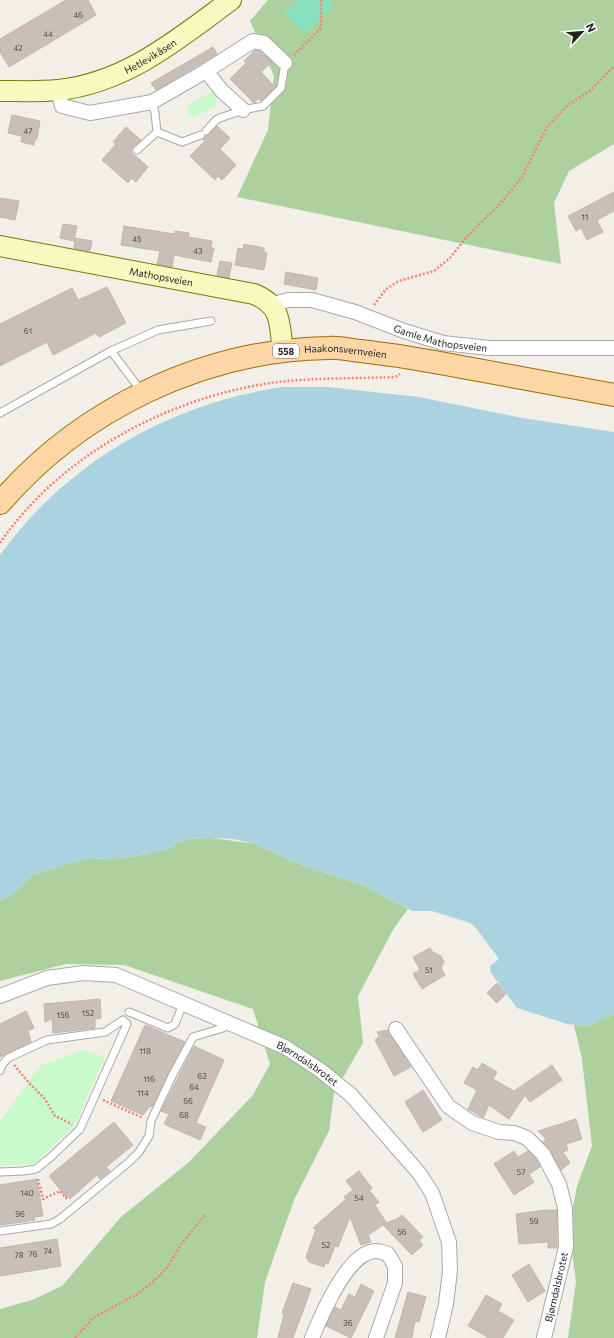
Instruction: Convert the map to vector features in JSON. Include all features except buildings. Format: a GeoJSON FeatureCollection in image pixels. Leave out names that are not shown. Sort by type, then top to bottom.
{"type":"FeatureCollection","features":[{"type":"Feature","properties":{"kind":"main road","name":"Hetlevikåsen"},"geometry":{"type":"LineString","coordinates":[[0,91],[58,90],[99,82],[128,70],[164,49],[231,0]]}},
{"type":"Feature","properties":{"kind":"main road","name":"Mathopsveien"},"geometry":{"type":"LineString","coordinates":[[0,246],[254,294],[267,299],[272,304]]}},
{"type":"Feature","properties":{"kind":"main road"},"geometry":{"type":"LineString","coordinates":[[272,304],[278,315],[283,351]]}},
{"type":"Feature","properties":{"kind":"main road","name":"Haakonsvernveien"},"geometry":{"type":"LineString","coordinates":[[0,503],[22,477],[48,454],[96,420],[142,392],[178,376],[234,360],[283,351],[329,348],[404,356],[614,395]]}},
{"type":"Feature","properties":{"kind":"street"},"geometry":{"type":"LineString","coordinates":[[58,90],[62,106],[90,113],[152,102],[206,71],[253,41],[264,43],[285,63]]}},
{"type":"Feature","properties":{"kind":"street"},"geometry":{"type":"LineString","coordinates":[[206,71],[222,91],[243,110]]}},
{"type":"Feature","properties":{"kind":"street","name":"Gamle Mathopsveien"},"geometry":{"type":"LineString","coordinates":[[272,304],[289,300],[312,300],[366,316],[404,331],[442,343],[489,348],[614,348]]}},
{"type":"Feature","properties":{"kind":"street","name":"Bjørndalsbrotet"},"geometry":{"type":"LineString","coordinates":[[0,996],[47,978],[84,973],[116,975],[284,1047],[320,1070],[351,1096],[419,1173],[432,1193],[449,1242],[450,1271],[447,1298],[438,1338]]}},
{"type":"Feature","properties":{"kind":"street","name":"Bjørndalsbrotet"},"geometry":{"type":"LineString","coordinates":[[396,1029],[448,1106],[472,1123],[499,1132],[514,1133],[527,1138],[543,1154],[559,1184],[565,1208],[566,1247],[544,1338]]}},
{"type":"Feature","properties":{"kind":"street"},"geometry":{"type":"LineString","coordinates":[[312,1338],[325,1306],[349,1268],[364,1255],[376,1251],[388,1254],[395,1266],[395,1283],[376,1338]]}},
{"type":"Feature","properties":{"kind":"lane"},"geometry":{"type":"LineString","coordinates":[[157,132],[182,142],[204,133],[217,119],[243,110],[263,106],[281,88],[285,63]]}},
{"type":"Feature","properties":{"kind":"lane"},"geometry":{"type":"LineString","coordinates":[[152,102],[157,132]]}},
{"type":"Feature","properties":{"kind":"lane"},"geometry":{"type":"LineString","coordinates":[[137,150],[157,132]]}},
{"type":"Feature","properties":{"kind":"lane"},"geometry":{"type":"LineString","coordinates":[[0,413],[111,351],[158,330],[211,321]]}},
{"type":"Feature","properties":{"kind":"lane"},"geometry":{"type":"LineString","coordinates":[[111,351],[142,392]]}},
{"type":"Feature","properties":{"kind":"lane"},"geometry":{"type":"LineString","coordinates":[[129,1012],[168,1028],[175,1024],[183,1004]]}},
{"type":"Feature","properties":{"kind":"lane"},"geometry":{"type":"LineString","coordinates":[[0,1071],[2,1065],[8,1058],[47,1040],[105,1032],[123,1020],[127,1024],[96,1097],[80,1129],[51,1157],[36,1169],[0,1172]]}},
{"type":"Feature","properties":{"kind":"lane"},"geometry":{"type":"LineString","coordinates":[[0,1231],[51,1224],[74,1207],[139,1152],[149,1136],[151,1121],[172,1076],[193,1037],[223,1028],[227,1022]]}},
{"type":"Feature","properties":{"kind":"path"},"geometry":{"type":"LineString","coordinates":[[285,63],[321,28],[321,0]]}},
{"type":"Feature","properties":{"kind":"path"},"geometry":{"type":"LineString","coordinates":[[366,316],[386,289],[398,281],[434,271],[450,258],[469,234],[498,206],[522,178],[547,127],[568,106],[591,90],[614,66]]}},
{"type":"Feature","properties":{"kind":"path"},"geometry":{"type":"LineString","coordinates":[[0,543],[42,495],[78,463],[116,438],[172,410],[222,392],[265,384],[394,377],[401,373],[393,372]]}},
{"type":"Feature","properties":{"kind":"path"},"geometry":{"type":"LineString","coordinates":[[8,1058],[29,1084],[45,1099],[55,1116],[75,1125],[80,1129]]}},
{"type":"Feature","properties":{"kind":"path"},"geometry":{"type":"LineString","coordinates":[[96,1097],[151,1121]]}},
{"type":"Feature","properties":{"kind":"path"},"geometry":{"type":"LineString","coordinates":[[36,1169],[43,1199],[60,1191],[74,1207]]}},
{"type":"Feature","properties":{"kind":"path"},"geometry":{"type":"LineString","coordinates":[[75,1338],[93,1318],[101,1312],[139,1293],[154,1281],[167,1268],[182,1243],[206,1214]]}},
{"type":"Feature","properties":{"kind":"green space"},"geometry":{"type":"Polygon","coordinates":[[[268,0],[614,0],[614,144],[569,171],[554,203],[561,264],[237,197],[268,130],[274,76],[250,21],[268,0]]]}},
{"type":"Feature","properties":{"kind":"green space"},"geometry":{"type":"Polygon","coordinates":[[[298,0],[329,0],[334,5],[305,34],[284,13],[298,0]]]}},
{"type":"Feature","properties":{"kind":"green space"},"geometry":{"type":"Polygon","coordinates":[[[215,90],[218,95],[216,105],[192,119],[187,112],[188,105],[215,90]]]}},
{"type":"Feature","properties":{"kind":"green space"},"geometry":{"type":"Polygon","coordinates":[[[212,838],[256,844],[303,866],[365,886],[408,909],[394,928],[358,996],[363,1043],[334,1093],[329,1131],[295,1198],[284,1228],[265,1282],[257,1338],[0,1338],[0,1309],[32,1300],[62,1286],[121,1217],[189,1162],[253,1095],[270,1064],[253,1009],[124,965],[66,964],[0,981],[0,901],[17,890],[33,874],[89,858],[110,859],[137,856],[169,849],[177,843],[189,839],[212,838]]]}},
{"type":"Feature","properties":{"kind":"green space"},"geometry":{"type":"Polygon","coordinates":[[[614,1014],[614,1338],[568,1338],[576,1282],[569,1228],[577,1186],[592,1146],[582,1059],[574,1025],[587,1026],[614,1014]]]}},
{"type":"Feature","properties":{"kind":"green space"},"geometry":{"type":"Polygon","coordinates":[[[82,1050],[105,1057],[75,1125],[34,1164],[0,1166],[0,1121],[40,1066],[82,1050]]]}},
{"type":"Feature","properties":{"kind":"water"},"geometry":{"type":"Polygon","coordinates":[[[282,387],[328,387],[419,397],[523,418],[614,432],[614,1014],[587,1026],[567,1024],[517,1008],[491,973],[490,966],[499,959],[476,928],[470,923],[432,911],[412,911],[365,886],[303,866],[256,844],[233,839],[189,839],[177,843],[169,849],[137,856],[110,859],[89,858],[33,874],[17,890],[0,901],[0,555],[27,522],[56,492],[89,465],[124,442],[161,423],[200,407],[240,395],[282,387]]]}}]}
